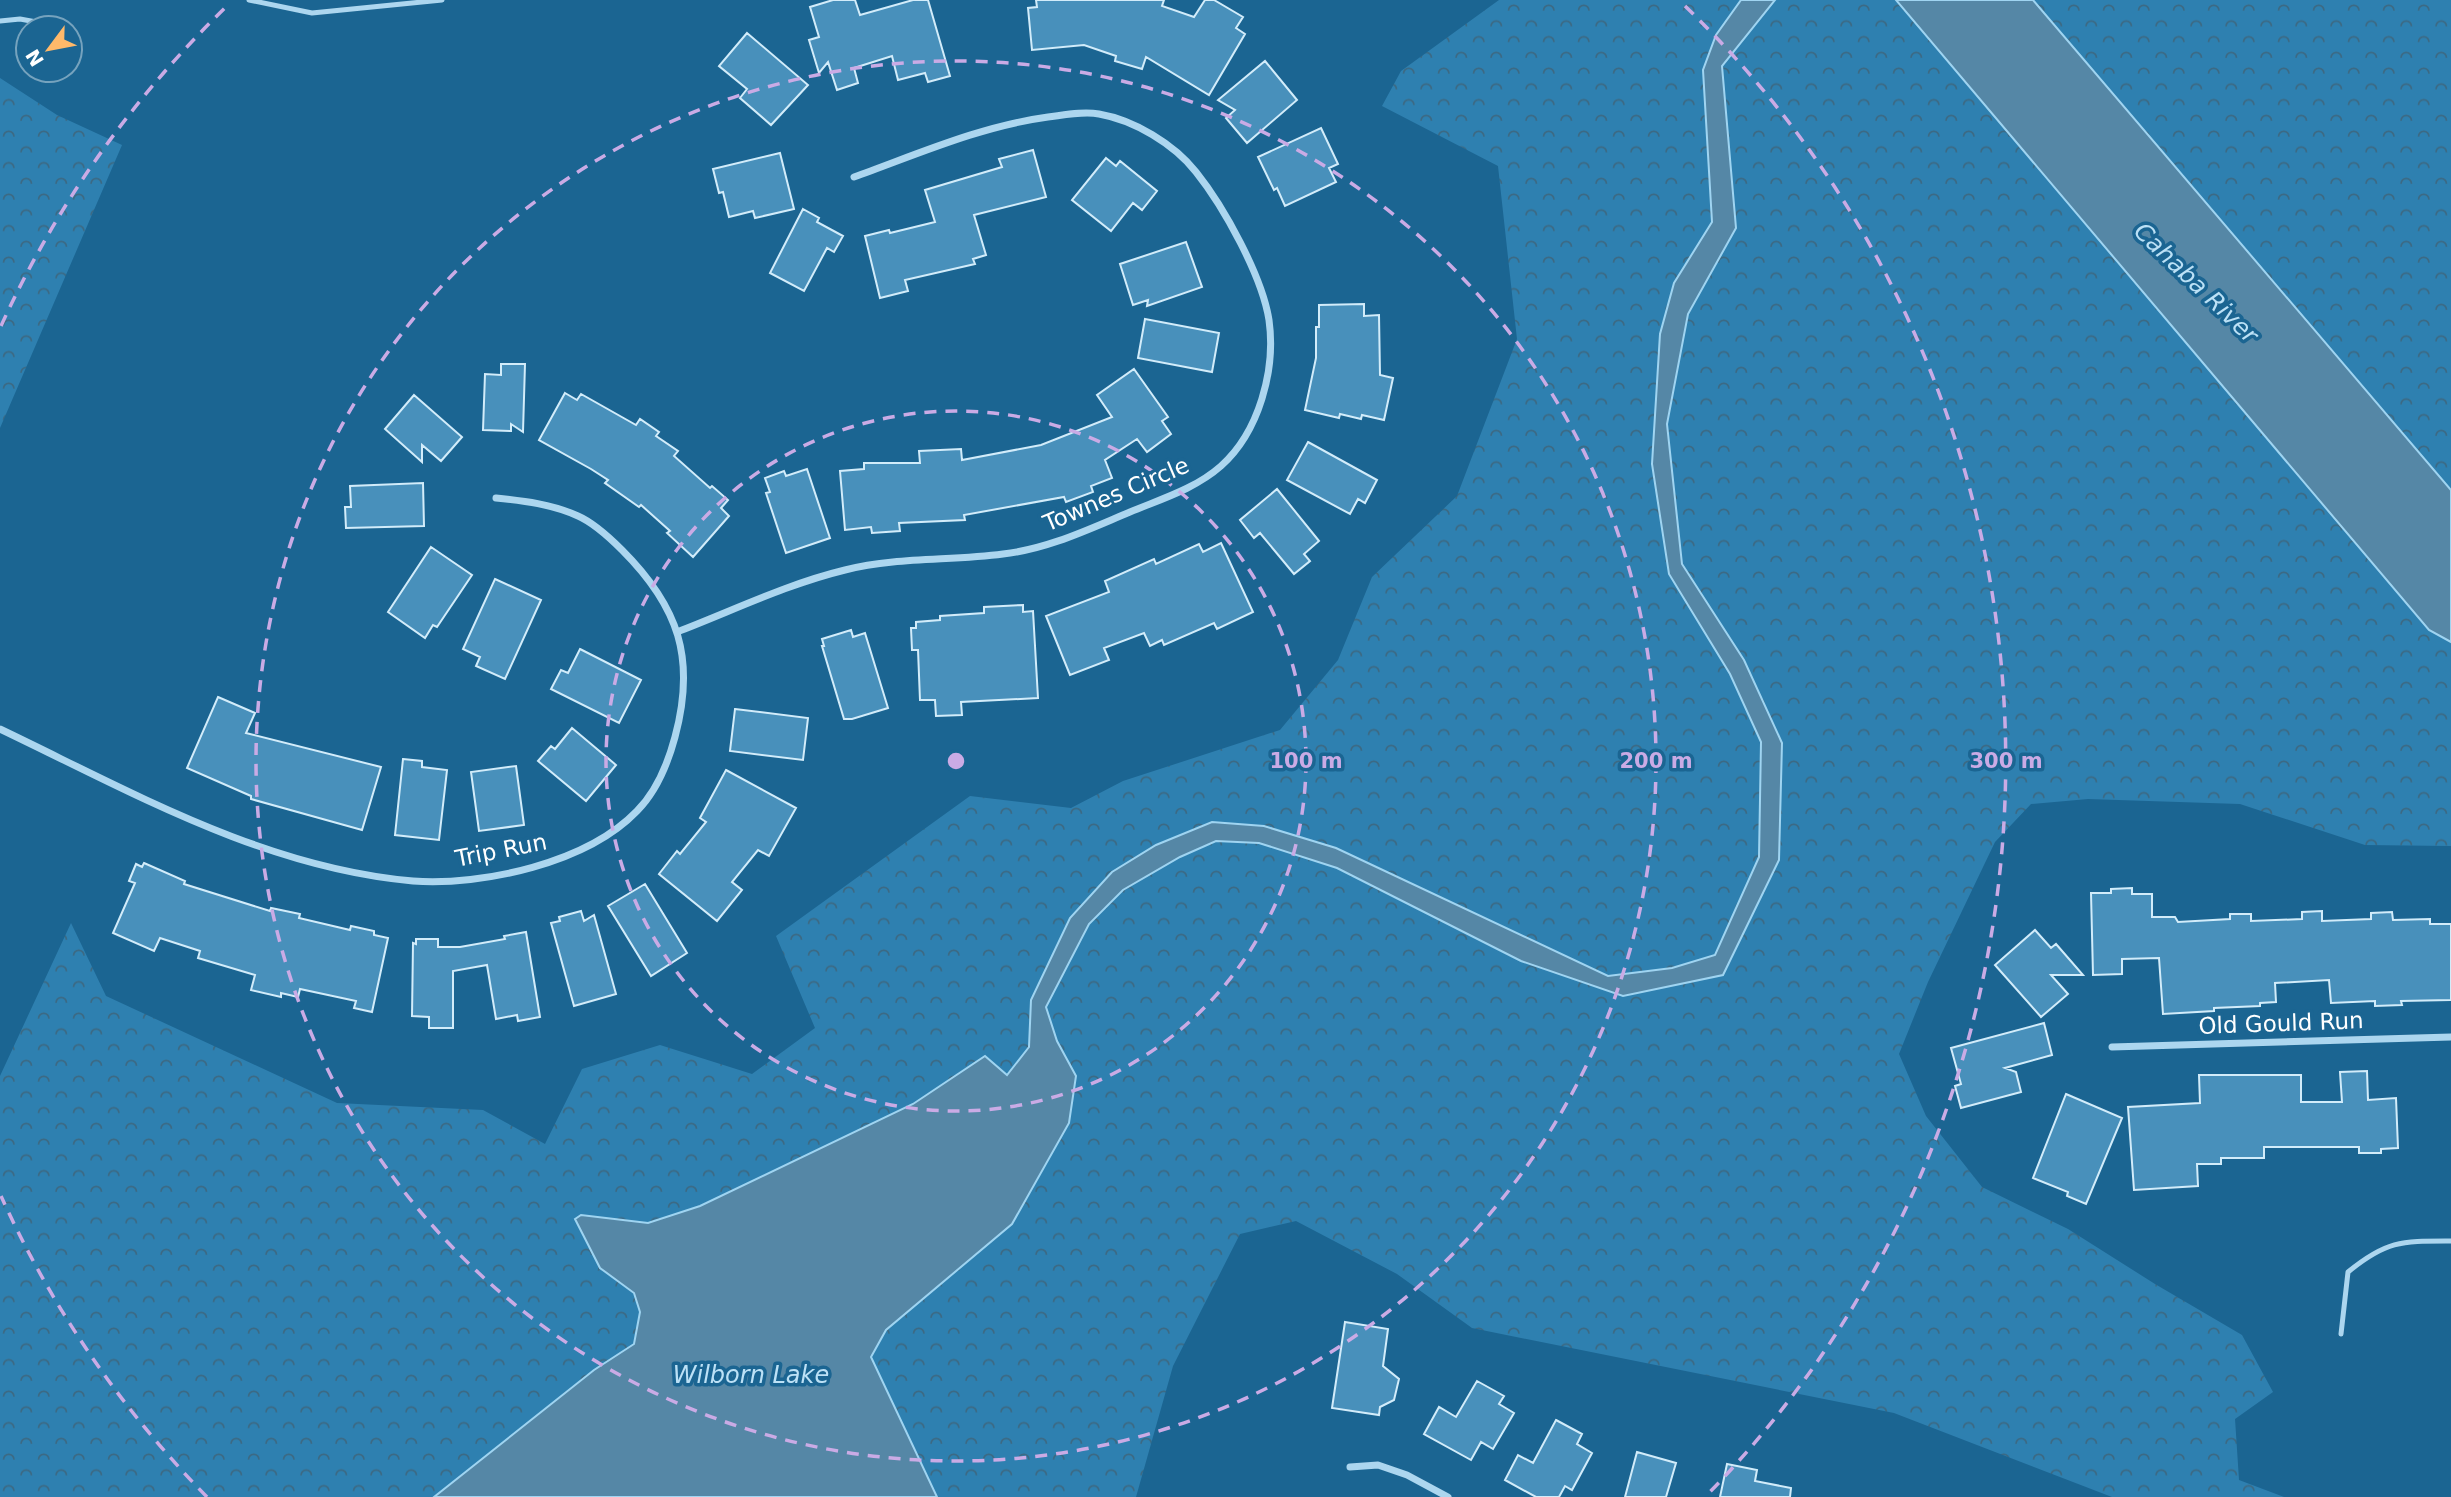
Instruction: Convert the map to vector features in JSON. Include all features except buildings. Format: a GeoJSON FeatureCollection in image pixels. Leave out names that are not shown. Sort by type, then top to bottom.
{"type":"FeatureCollection","features":[{"type":"Feature","properties":{"kind":"street","name":"Townes Circle"},"geometry":{"type":"LineString","coordinates":[[677,632],[784,590],[844,570],[885,563],[1003,554],[1042,547],[1073,535],[1188,488],[1221,466],[1244,439],[1261,401],[1269,368],[1269,320],[1258,280],[1219,207],[1195,170],[1163,142],[1128,122],[1098,114],[1066,114],[1015,122],[854,177]]}},
{"type":"Feature","properties":{"kind":"street","name":"Trip Run"},"geometry":{"type":"LineString","coordinates":[[0,729],[188,819],[276,853],[338,869],[415,881],[449,881],[522,871],[580,851],[611,833],[638,811],[656,786],[680,721],[685,691],[685,661],[677,632],[661,597],[640,569],[612,541],[580,516],[541,503],[496,498]]}},
{"type":"Feature","properties":{"kind":"street","name":"Old Gould Run"},"geometry":{"type":"LineString","coordinates":[[2112,1047],[2451,1037]]}},
{"type":"Feature","properties":{"kind":"street"},"geometry":{"type":"LineString","coordinates":[[1350,1467],[1378,1465],[1407,1475],[1448,1497]]}},
{"type":"Feature","properties":{"kind":"lane"},"geometry":{"type":"LineString","coordinates":[[249,0],[312,13],[442,0]]}},
{"type":"Feature","properties":{"kind":"lane"},"geometry":{"type":"LineString","coordinates":[[2340,1334],[2348,1272],[2371,1253],[2405,1241],[2451,1241]]}},
{"type":"Feature","properties":{"kind":"green space"},"geometry":{"type":"Polygon","coordinates":[[[1499,0],[1741,0],[1716,35],[1703,70],[1712,222],[1674,283],[1660,334],[1669,574],[1730,674],[1761,742],[1759,857],[1715,955],[1672,968],[1608,976],[1336,848],[1264,826],[1112,872],[1031,1000],[1029,1047],[1007,1076],[985,1056],[913,1104],[700,1206],[648,1223],[581,1215],[600,1268],[634,1293],[640,1312],[634,1344],[594,1370],[434,1497],[0,1497],[0,1076],[71,923],[106,996],[337,1103],[483,1110],[545,1144],[582,1069],[660,1045],[752,1074],[815,1028],[776,936],[970,796],[1071,808],[1123,781],[1280,730],[1338,660],[1372,577],[1457,496],[1517,339],[1498,166],[1382,106],[1401,71],[1499,0]]]}},
{"type":"Feature","properties":{"kind":"green space"},"geometry":{"type":"Polygon","coordinates":[[[1775,0],[1896,0],[2429,630],[2451,642],[2451,846],[2365,845],[2240,804],[2088,799],[2031,804],[1995,842],[1928,982],[1899,1054],[1926,1116],[1982,1187],[2068,1229],[2242,1335],[2273,1392],[2235,1419],[2239,1480],[2284,1497],[2112,1497],[1894,1413],[1472,1328],[1397,1274],[1296,1221],[1240,1234],[1173,1366],[1136,1497],[937,1497],[871,1357],[886,1330],[1012,1224],[1076,1076],[1057,1041],[1046,1007],[1089,924],[1123,890],[1180,857],[1216,841],[1259,843],[1337,868],[1521,961],[1623,996],[1723,975],[1779,860],[1782,743],[1744,660],[1682,564],[1667,424],[1688,314],[1736,228],[1722,66],[1775,0]]]}},
{"type":"Feature","properties":{"kind":"green space"},"geometry":{"type":"Polygon","coordinates":[[[2033,0],[2451,0],[2451,490],[2033,0]]]}},
{"type":"Feature","properties":{"kind":"green space"},"geometry":{"type":"Polygon","coordinates":[[[0,78],[57,115],[122,145],[0,428],[0,78]]]}},
{"type":"Feature","properties":{"kind":"water","name":"Wilborn Lake"},"geometry":{"type":"Polygon","coordinates":[[[1741,0],[1775,0],[1722,66],[1736,228],[1688,314],[1667,424],[1682,564],[1744,660],[1782,743],[1779,860],[1723,975],[1623,996],[1521,961],[1337,868],[1259,843],[1216,841],[1180,857],[1123,890],[1089,924],[1046,1007],[1057,1041],[1076,1076],[1069,1123],[1012,1224],[886,1330],[871,1357],[937,1497],[434,1497],[594,1370],[634,1344],[640,1312],[634,1293],[600,1268],[575,1219],[581,1215],[648,1223],[700,1206],[913,1104],[985,1056],[1007,1075],[1029,1047],[1031,1000],[1070,918],[1112,872],[1156,845],[1212,822],[1264,826],[1336,848],[1608,976],[1672,968],[1715,955],[1759,857],[1761,742],[1730,674],[1669,574],[1652,464],[1660,334],[1674,283],[1712,222],[1703,70],[1716,35],[1741,0]]]}},
{"type":"Feature","properties":{"kind":"water","name":"Cahaba River"},"geometry":{"type":"Polygon","coordinates":[[[1896,0],[2033,0],[2451,490],[2451,642],[2429,630],[1896,0]]]}}]}
